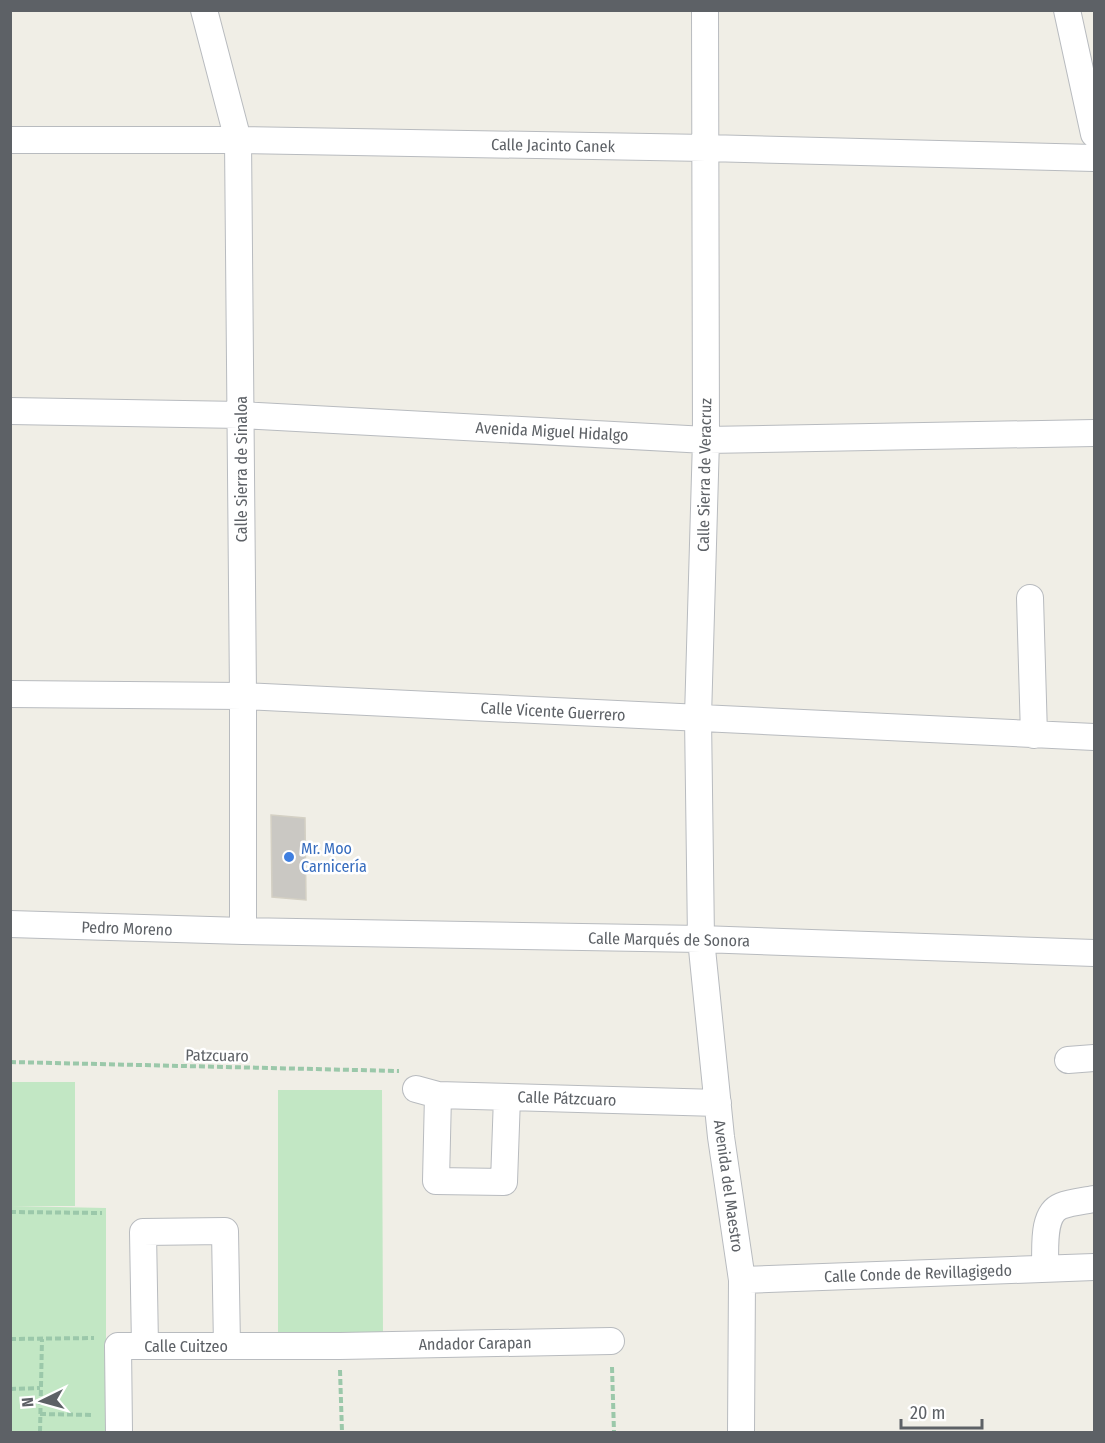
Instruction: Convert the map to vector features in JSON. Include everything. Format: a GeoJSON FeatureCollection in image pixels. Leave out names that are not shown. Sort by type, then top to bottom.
{"type":"FeatureCollection","features":[{"type":"Feature","properties":{"kind":"street","name":"Calle Sierra de Sinaloa"},"geometry":{"type":"LineString","coordinates":[[204,10],[238,140],[243,932]]}},
{"type":"Feature","properties":{"kind":"street","name":"Calle Sierra de Veracruz"},"geometry":{"type":"LineString","coordinates":[[701,939],[698,717],[706,440],[705,10]]}},
{"type":"Feature","properties":{"kind":"street"},"geometry":{"type":"LineString","coordinates":[[1067,10],[1095,134]]}},
{"type":"Feature","properties":{"kind":"street","name":"Calle Jacinto Canek"},"geometry":{"type":"LineString","coordinates":[[10,140],[238,140],[706,148],[1095,158]]}},
{"type":"Feature","properties":{"kind":"street","name":"Avenida Miguel Hidalgo"},"geometry":{"type":"LineString","coordinates":[[10,411],[241,415],[706,440],[1095,434]]}},
{"type":"Feature","properties":{"kind":"street"},"geometry":{"type":"LineString","coordinates":[[1030,598],[1034,735]]}},
{"type":"Feature","properties":{"kind":"street","name":"Calle Vicente Guerrero"},"geometry":{"type":"LineString","coordinates":[[10,694],[243,696],[1095,737]]}},
{"type":"Feature","properties":{"kind":"street","name":"Pedro Moreno"},"geometry":{"type":"LineString","coordinates":[[10,924],[243,932]]}},
{"type":"Feature","properties":{"kind":"street","name":"Calle Marqués de Sonora"},"geometry":{"type":"LineString","coordinates":[[243,932],[701,939],[1095,953]]}},
{"type":"Feature","properties":{"kind":"street","name":"Avenida del Maestro"},"geometry":{"type":"LineString","coordinates":[[701,939],[718,1103],[742,1280],[741,1432]]}},
{"type":"Feature","properties":{"kind":"street"},"geometry":{"type":"LineString","coordinates":[[1068,1060],[1095,1058]]}},
{"type":"Feature","properties":{"kind":"street"},"geometry":{"type":"LineString","coordinates":[[427,1092],[436,1182],[504,1182],[507,1097]]}},
{"type":"Feature","properties":{"kind":"street","name":"Calle Pátzcuaro"},"geometry":{"type":"LineString","coordinates":[[427,1092],[507,1097],[718,1103]]}},
{"type":"Feature","properties":{"kind":"street"},"geometry":{"type":"LineString","coordinates":[[1045,1269],[1047,1221],[1051,1212],[1061,1206],[1095,1199]]}},
{"type":"Feature","properties":{"kind":"street"},"geometry":{"type":"LineString","coordinates":[[145,1346],[143,1232],[225,1231],[227,1346]]}},
{"type":"Feature","properties":{"kind":"street","name":"Calle Conde de Revillagigedo"},"geometry":{"type":"LineString","coordinates":[[742,1280],[1095,1267]]}},
{"type":"Feature","properties":{"kind":"street","name":"Andador Carapan"},"geometry":{"type":"LineString","coordinates":[[340,1346],[611,1341]]}},
{"type":"Feature","properties":{"kind":"street","name":"Calle Cuitzeo"},"geometry":{"type":"LineString","coordinates":[[119,1432],[118,1346],[340,1346]]}},
{"type":"Feature","properties":{"kind":"path","name":"Patzcuaro"},"geometry":{"type":"LineString","coordinates":[[10,1062],[398,1071],[427,1092]]}},
{"type":"Feature","properties":{"kind":"path"},"geometry":{"type":"LineString","coordinates":[[10,1212],[102,1213]]}},
{"type":"Feature","properties":{"kind":"path"},"geometry":{"type":"LineString","coordinates":[[10,1340],[99,1338]]}},
{"type":"Feature","properties":{"kind":"path"},"geometry":{"type":"LineString","coordinates":[[40,1432],[42,1339]]}},
{"type":"Feature","properties":{"kind":"path"},"geometry":{"type":"LineString","coordinates":[[611,1341],[614,1432]]}},
{"type":"Feature","properties":{"kind":"path"},"geometry":{"type":"LineString","coordinates":[[340,1346],[342,1432]]}},
{"type":"Feature","properties":{"kind":"path"},"geometry":{"type":"LineString","coordinates":[[10,1389],[40,1388]]}},
{"type":"Feature","properties":{"kind":"path"},"geometry":{"type":"LineString","coordinates":[[40,1414],[100,1415]]}},
{"type":"Feature","properties":{"kind":"green space"},"geometry":{"type":"Polygon","coordinates":[[[10,1082],[75,1082],[75,1206],[12,1206],[106,1208],[106,1432],[11,1432],[10,1082]]]}},
{"type":"Feature","properties":{"kind":"green space"},"geometry":{"type":"Polygon","coordinates":[[[278,1090],[382,1090],[383,1337],[278,1337],[278,1090]]]}},
{"type":"Feature","properties":{"kind":"building","name":"Mr. Moo Carnicería"},"geometry":{"type":"Polygon","coordinates":[[[271,815],[305,818],[306,900],[272,897],[271,815]]]}},
{"type":"Feature","properties":{"kind":"place","name":"Mr. Moo Carnicería"},"geometry":{"type":"Point","coordinates":[289,857]}}]}
